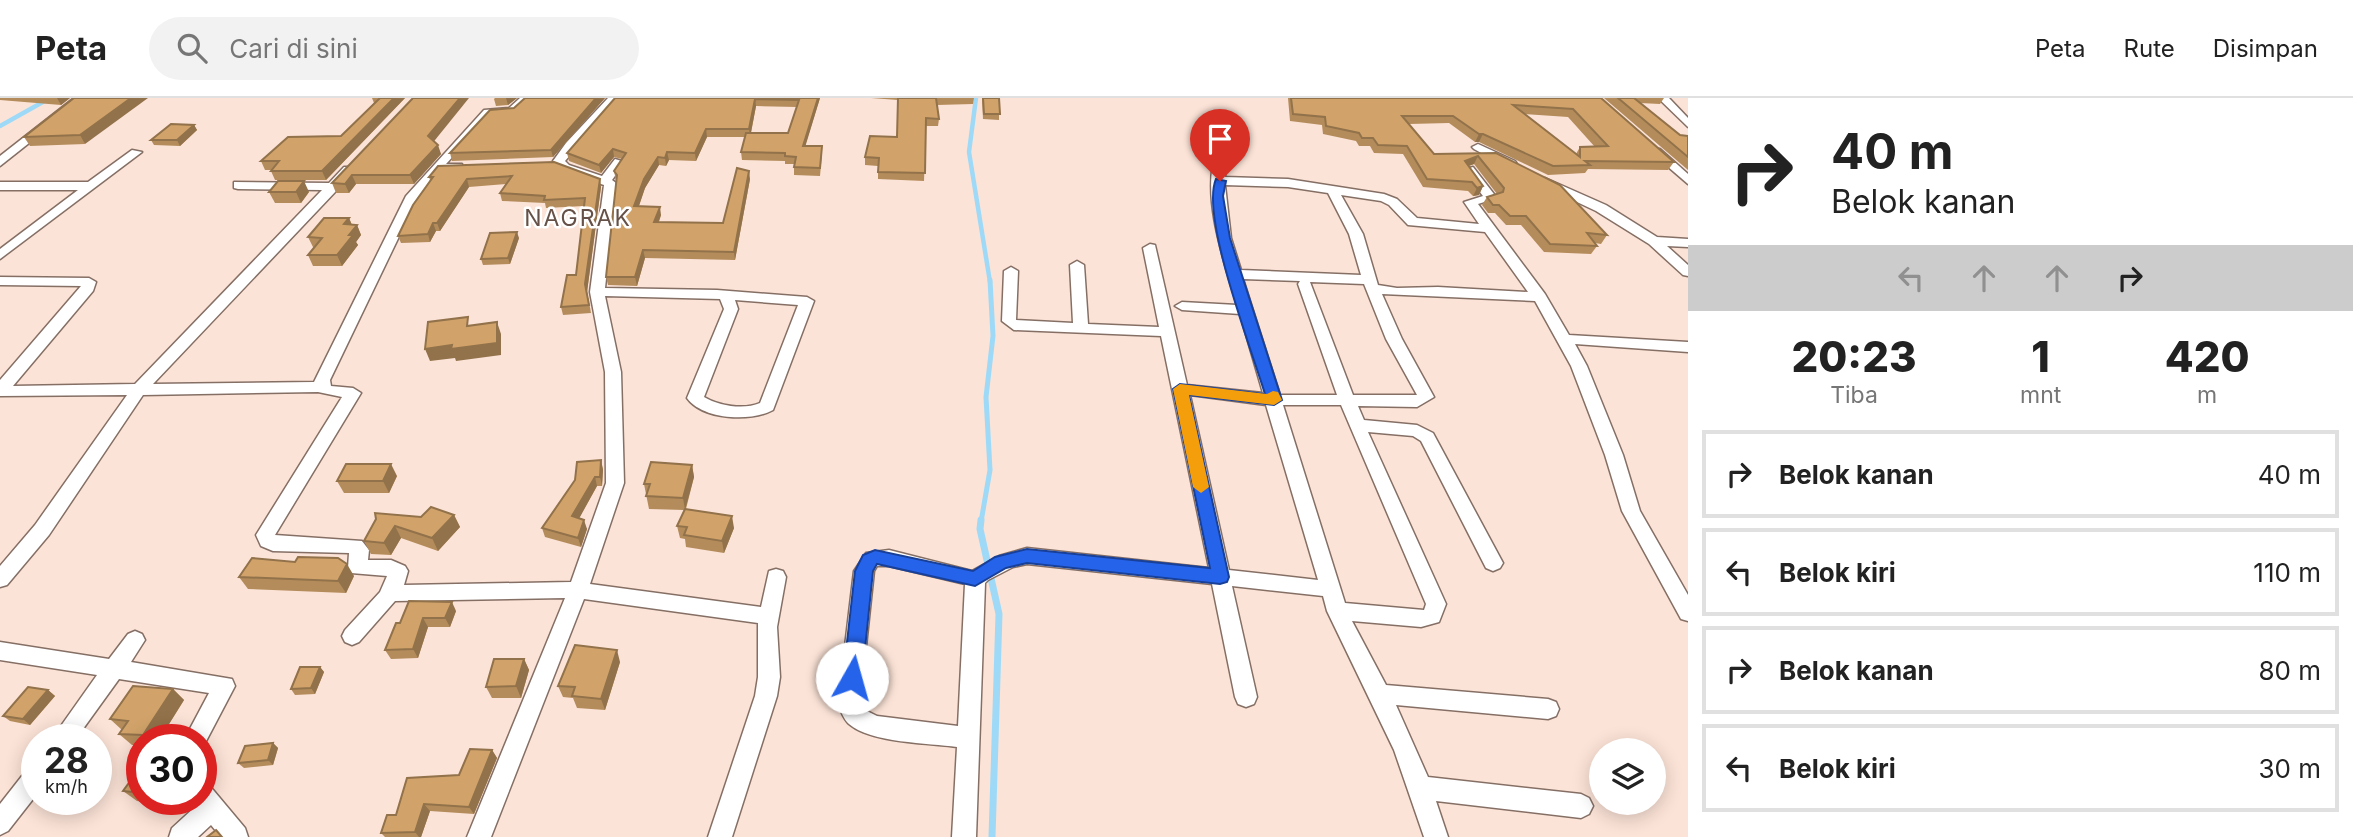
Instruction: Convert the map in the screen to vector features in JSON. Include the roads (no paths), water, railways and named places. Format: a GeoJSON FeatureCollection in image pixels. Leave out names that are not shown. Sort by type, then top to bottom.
{"type":"FeatureCollection","features":[{"type":"Feature","properties":{"kind":"street"},"geometry":{"type":"LineString","coordinates":[[0,162],[81,98]]}},
{"type":"Feature","properties":{"kind":"street"},"geometry":{"type":"LineString","coordinates":[[352,636],[389,593],[398,571],[391,568],[358,568],[359,550],[355,546],[273,544],[265,535],[353,396],[350,392],[327,391],[322,380],[412,197],[488,112],[512,111],[526,98]]}},
{"type":"Feature","properties":{"kind":"street"},"geometry":{"type":"LineString","coordinates":[[479,837],[578,590],[615,483],[613,372],[597,292],[606,208],[611,189],[606,180],[572,172],[553,164],[614,98]]}},
{"type":"Feature","properties":{"kind":"street"},"geometry":{"type":"LineString","coordinates":[[1663,98],[1688,124]]}},
{"type":"Feature","properties":{"kind":"street"},"geometry":{"type":"LineString","coordinates":[[1645,142],[1688,180]]}},
{"type":"Feature","properties":{"kind":"street"},"geometry":{"type":"LineString","coordinates":[[1478,147],[1601,208],[1654,241],[1688,272]]}},
{"type":"Feature","properties":{"kind":"street"},"geometry":{"type":"LineString","coordinates":[[0,255],[136,152]]}},
{"type":"Feature","properties":{"kind":"street"},"geometry":{"type":"LineString","coordinates":[[1222,152],[1218,196],[1220,222],[1337,611],[1380,694],[1422,788],[1436,837]]}},
{"type":"Feature","properties":{"kind":"street"},"geometry":{"type":"LineString","coordinates":[[0,579],[42,530],[139,389],[359,158]]}},
{"type":"Feature","properties":{"kind":"street"},"geometry":{"type":"LineString","coordinates":[[606,180],[619,162]]}},
{"type":"Feature","properties":{"kind":"street"},"geometry":{"type":"LineString","coordinates":[[436,168],[475,166]]}},
{"type":"Feature","properties":{"kind":"street"},"geometry":{"type":"LineString","coordinates":[[1469,170],[1491,198],[1470,202],[1540,297],[1564,339],[1593,399],[1631,510],[1688,613]]}},
{"type":"Feature","properties":{"kind":"street"},"geometry":{"type":"LineString","coordinates":[[1220,181],[1288,183],[1387,199],[1413,222],[1492,229]]}},
{"type":"Feature","properties":{"kind":"street"},"geometry":{"type":"LineString","coordinates":[[238,184],[333,187]]}},
{"type":"Feature","properties":{"kind":"street"},"geometry":{"type":"LineString","coordinates":[[0,186],[92,186]]}},
{"type":"Feature","properties":{"kind":"street"},"geometry":{"type":"LineString","coordinates":[[1180,389],[1274,400],[1417,402],[1426,397],[1394,339],[1371,284],[1356,234],[1333,191]]}},
{"type":"Feature","properties":{"kind":"street"},"geometry":{"type":"LineString","coordinates":[[1654,241],[1688,243]]}},
{"type":"Feature","properties":{"kind":"street"},"geometry":{"type":"LineString","coordinates":[[1150,248],[1246,696]]}},
{"type":"Feature","properties":{"kind":"street"},"geometry":{"type":"LineString","coordinates":[[1077,265],[1081,328]]}},
{"type":"Feature","properties":{"kind":"street"},"geometry":{"type":"LineString","coordinates":[[1011,271],[1009,321],[1012,323],[1021,326],[1168,332]]}},
{"type":"Feature","properties":{"kind":"street"},"geometry":{"type":"LineString","coordinates":[[1236,274],[1371,284],[1396,292],[1456,291],[1540,297]]}},
{"type":"Feature","properties":{"kind":"street"},"geometry":{"type":"LineString","coordinates":[[0,281],[89,282],[88,288],[0,391]]}},
{"type":"Feature","properties":{"kind":"street"},"geometry":{"type":"LineString","coordinates":[[1306,284],[1358,425],[1356,427],[1430,592],[1435,609],[1432,616],[1421,619],[1337,611]]}},
{"type":"Feature","properties":{"kind":"street"},"geometry":{"type":"LineString","coordinates":[[597,292],[726,296],[807,301],[767,407],[757,412],[709,406],[699,403],[695,398],[731,309],[726,296]]}},
{"type":"Feature","properties":{"kind":"street"},"geometry":{"type":"LineString","coordinates":[[1182,306],[1247,310]]}},
{"type":"Feature","properties":{"kind":"street"},"geometry":{"type":"LineString","coordinates":[[1564,339],[1688,347]]}},
{"type":"Feature","properties":{"kind":"street"},"geometry":{"type":"LineString","coordinates":[[0,391],[323,387]]}},
{"type":"Feature","properties":{"kind":"street"},"geometry":{"type":"LineString","coordinates":[[1358,425],[1416,431],[1427,437],[1493,563]]}},
{"type":"Feature","properties":{"kind":"street"},"geometry":{"type":"LineString","coordinates":[[969,738],[874,726],[857,717],[849,705],[864,571],[869,560],[875,557],[889,558],[975,579],[1001,562],[1027,556],[1331,589]]}},
{"type":"Feature","properties":{"kind":"street"},"geometry":{"type":"LineString","coordinates":[[720,837],[764,707],[769,677],[768,616],[776,577]]}},
{"type":"Feature","properties":{"kind":"street"},"geometry":{"type":"LineString","coordinates":[[964,837],[975,579]]}},
{"type":"Feature","properties":{"kind":"street"},"geometry":{"type":"LineString","coordinates":[[389,593],[578,590],[768,616]]}},
{"type":"Feature","properties":{"kind":"street"},"geometry":{"type":"LineString","coordinates":[[74,724],[135,640]]}},
{"type":"Feature","properties":{"kind":"street"},"geometry":{"type":"LineString","coordinates":[[0,651],[224,686],[204,724]]}},
{"type":"Feature","properties":{"kind":"street"},"geometry":{"type":"LineString","coordinates":[[1380,694],[1548,709]]}},
{"type":"Feature","properties":{"kind":"street"},"geometry":{"type":"LineString","coordinates":[[1422,788],[1581,806]]}},
{"type":"Feature","properties":{"kind":"street"},"geometry":{"type":"LineString","coordinates":[[0,823],[21,796]]}},
{"type":"Feature","properties":{"kind":"street"},"geometry":{"type":"LineString","coordinates":[[217,813],[236,837]]}},
{"type":"Feature","properties":{"kind":"street"},"geometry":{"type":"LineString","coordinates":[[181,837],[196,815]]}},
{"type":"Feature","properties":{"kind":"waterway"},"geometry":{"type":"LineString","coordinates":[[0,126],[50,98]]}},
{"type":"Feature","properties":{"kind":"waterway"},"geometry":{"type":"LineString","coordinates":[[976,98],[969,152],[990,282]]}},
{"type":"Feature","properties":{"kind":"waterway"},"geometry":{"type":"LineString","coordinates":[[981,522],[990,470],[986,397],[993,336],[990,280]]}},
{"type":"Feature","properties":{"kind":"waterway"},"geometry":{"type":"LineString","coordinates":[[981,520],[980,529],[999,614],[992,837]]}},
{"type":"Feature","properties":{"kind":"district","name":"NAGRAK"},"geometry":{"type":"Point","coordinates":[578,218]}}]}
